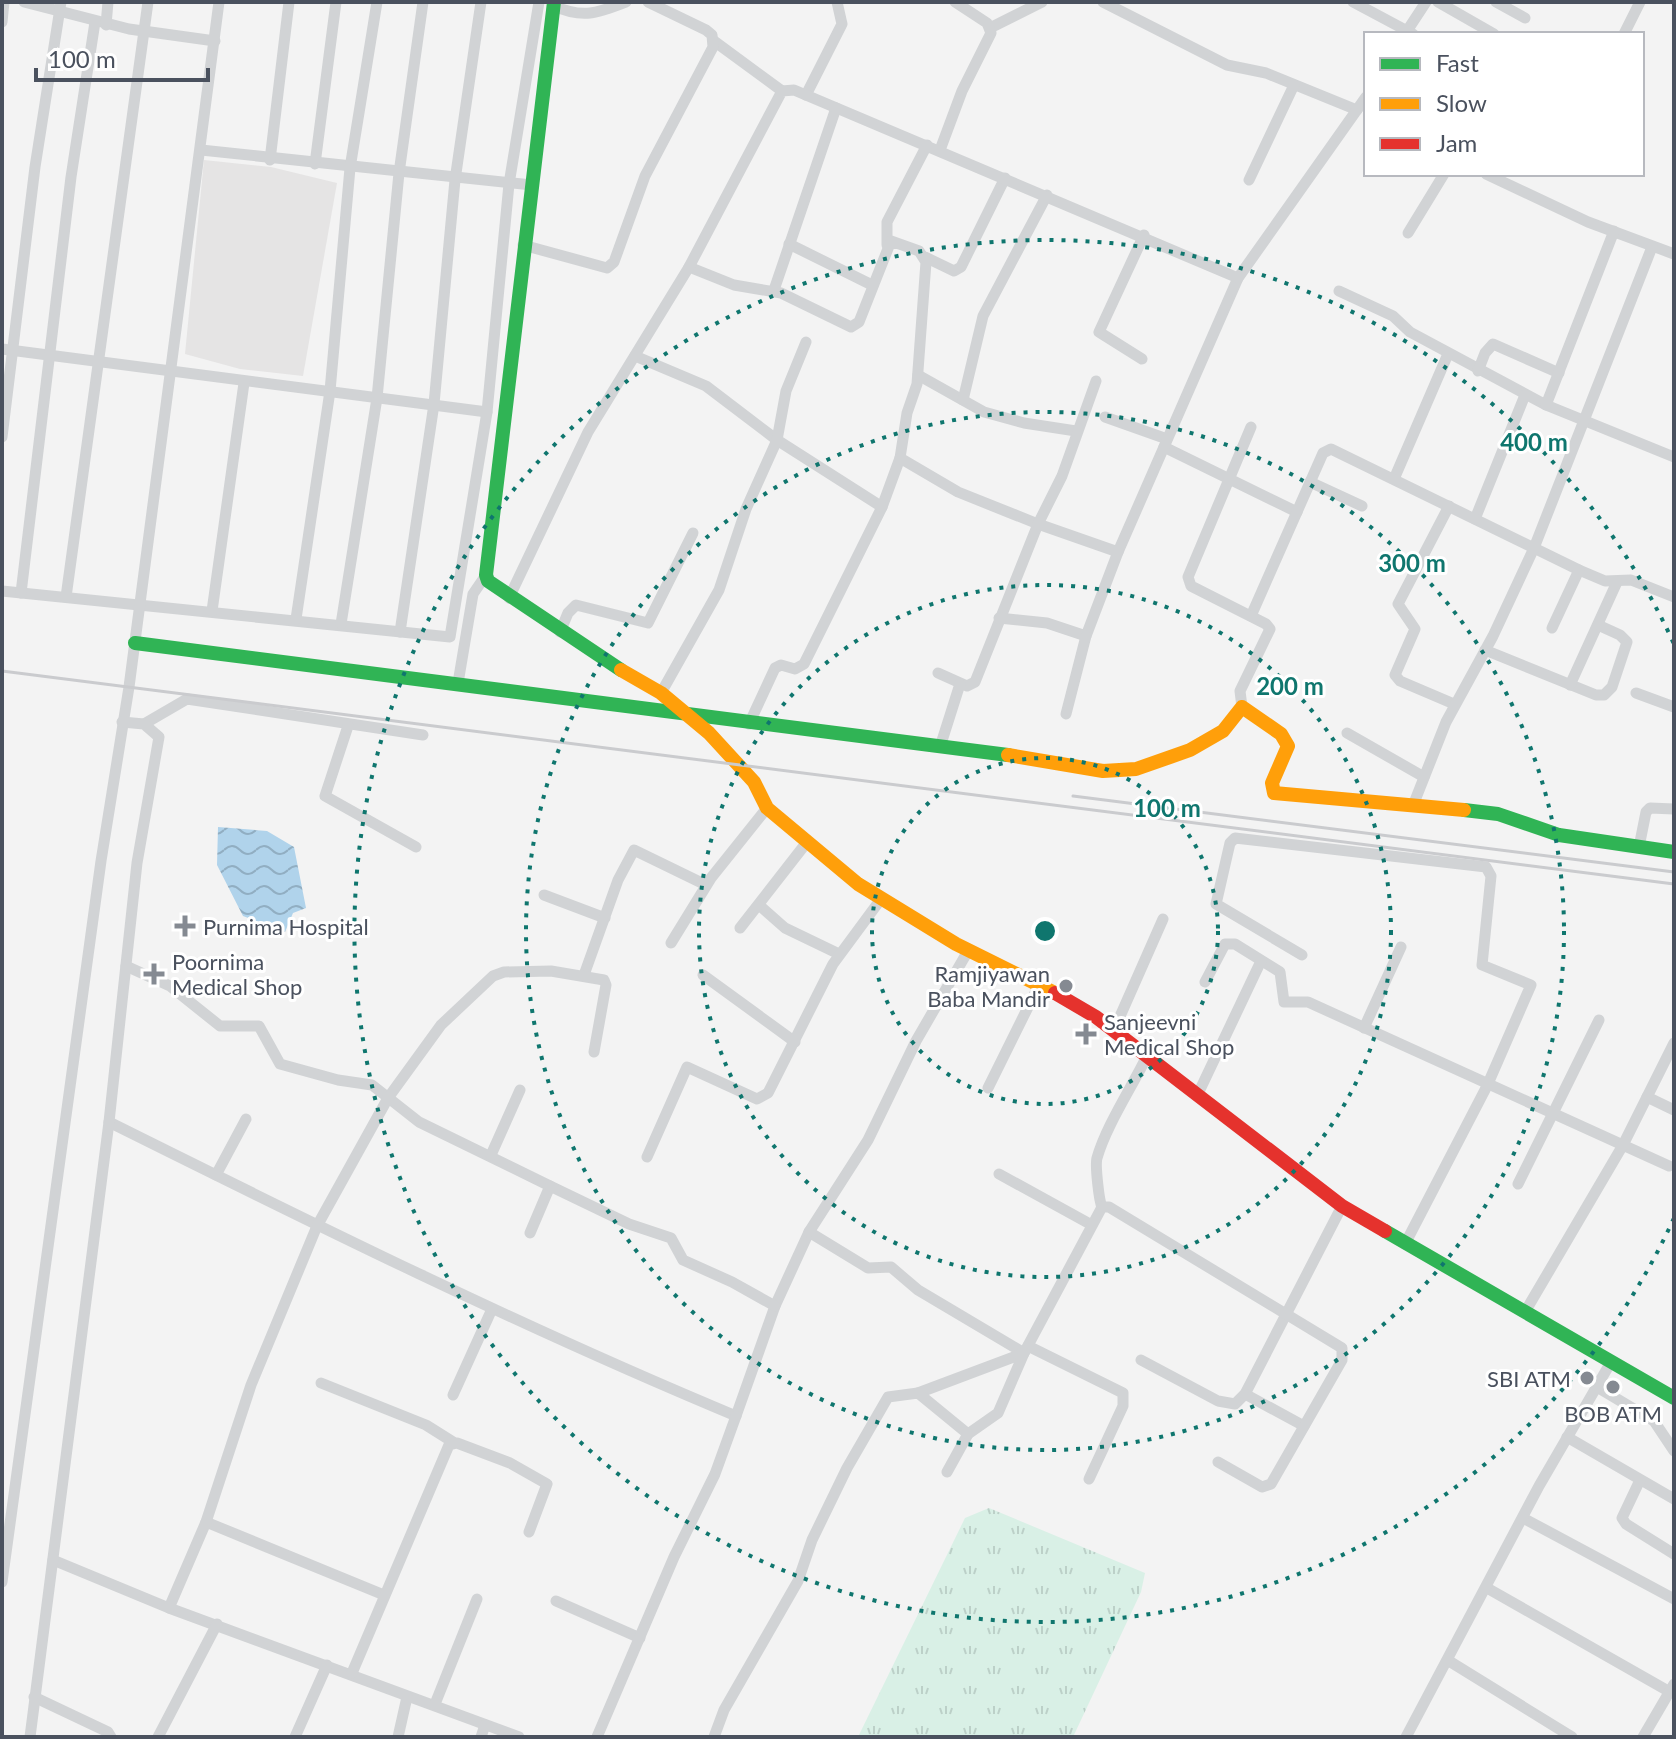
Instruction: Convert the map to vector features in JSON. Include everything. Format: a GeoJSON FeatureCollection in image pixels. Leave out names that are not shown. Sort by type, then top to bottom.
{"type":"FeatureCollection","features":[{"type":"Feature","properties":{"kind":"street"},"geometry":{"type":"LineString","coordinates":[[2,22],[4,2]]}},
{"type":"Feature","properties":{"kind":"street"},"geometry":{"type":"LineString","coordinates":[[24,2],[60,7],[101,24],[215,41]]}},
{"type":"Feature","properties":{"kind":"street"},"geometry":{"type":"LineString","coordinates":[[21,593],[50,355],[101,24],[108,2]]}},
{"type":"Feature","properties":{"kind":"street"},"geometry":{"type":"LineString","coordinates":[[66,597],[148,2]]}},
{"type":"Feature","properties":{"kind":"street"},"geometry":{"type":"LineString","coordinates":[[2,1582],[135,643],[219,2]]}},
{"type":"Feature","properties":{"kind":"street"},"geometry":{"type":"LineString","coordinates":[[270,160],[289,2]]}},
{"type":"Feature","properties":{"kind":"street"},"geometry":{"type":"LineString","coordinates":[[315,164],[336,2]]}},
{"type":"Feature","properties":{"kind":"street"},"geometry":{"type":"LineString","coordinates":[[296,619],[330,391],[350,168],[377,2]]}},
{"type":"Feature","properties":{"kind":"street"},"geometry":{"type":"LineString","coordinates":[[341,624],[377,398],[399,173],[423,2]]}},
{"type":"Feature","properties":{"kind":"street"},"geometry":{"type":"LineString","coordinates":[[400,632],[434,404],[455,180],[481,2]]}},
{"type":"Feature","properties":{"kind":"street"},"geometry":{"type":"LineString","coordinates":[[549,3],[573,14],[591,16],[626,2]]}},
{"type":"Feature","properties":{"kind":"street"},"geometry":{"type":"LineString","coordinates":[[648,2],[706,30],[714,41],[782,91],[806,95],[1144,235],[1238,278]]}},
{"type":"Feature","properties":{"kind":"street"},"geometry":{"type":"LineString","coordinates":[[806,95],[842,24],[837,2]]}},
{"type":"Feature","properties":{"kind":"street"},"geometry":{"type":"LineString","coordinates":[[955,2],[992,27]]}},
{"type":"Feature","properties":{"kind":"street"},"geometry":{"type":"LineString","coordinates":[[940,150],[992,27],[1042,2]]}},
{"type":"Feature","properties":{"kind":"street"},"geometry":{"type":"LineString","coordinates":[[1066,714],[1086,636],[1118,552],[1238,278],[1363,105],[1294,85],[1266,73],[1227,65],[1103,2]]}},
{"type":"Feature","properties":{"kind":"street"},"geometry":{"type":"LineString","coordinates":[[1353,2],[1407,32]]}},
{"type":"Feature","properties":{"kind":"street"},"geometry":{"type":"LineString","coordinates":[[1410,32],[1426,2]]}},
{"type":"Feature","properties":{"kind":"street"},"geometry":{"type":"LineString","coordinates":[[1438,2],[1490,32]]}},
{"type":"Feature","properties":{"kind":"street"},"geometry":{"type":"LineString","coordinates":[[1496,2],[1525,18]]}},
{"type":"Feature","properties":{"kind":"street"},"geometry":{"type":"LineString","coordinates":[[1625,32],[1640,2]]}},
{"type":"Feature","properties":{"kind":"street"},"geometry":{"type":"LineString","coordinates":[[2,591],[450,637],[487,412],[509,184],[549,3]]}},
{"type":"Feature","properties":{"kind":"street"},"geometry":{"type":"LineString","coordinates":[[458,683],[473,594],[486,575],[532,185],[549,3]]}},
{"type":"Feature","properties":{"kind":"street"},"geometry":{"type":"LineString","coordinates":[[2,437],[7,350],[60,7]]}},
{"type":"Feature","properties":{"kind":"street"},"geometry":{"type":"LineString","coordinates":[[523,245],[601,267],[611,266],[645,176],[714,41]]}},
{"type":"Feature","properties":{"kind":"street"},"geometry":{"type":"LineString","coordinates":[[1249,180],[1294,85]]}},
{"type":"Feature","properties":{"kind":"street"},"geometry":{"type":"LineString","coordinates":[[509,598],[588,432],[689,267],[782,91]]}},
{"type":"Feature","properties":{"kind":"street"},"geometry":{"type":"LineString","coordinates":[[774,290],[836,108]]}},
{"type":"Feature","properties":{"kind":"street"},"geometry":{"type":"LineString","coordinates":[[689,267],[734,285],[774,290],[851,327],[859,322],[887,245],[887,222],[927,145]]}},
{"type":"Feature","properties":{"kind":"street"},"geometry":{"type":"LineString","coordinates":[[201,150],[455,180],[532,185]]}},
{"type":"Feature","properties":{"kind":"street"},"geometry":{"type":"LineString","coordinates":[[1408,233],[1443,176]]}},
{"type":"Feature","properties":{"kind":"street"},"geometry":{"type":"LineString","coordinates":[[1492,176],[1614,231],[1674,254]]}},
{"type":"Feature","properties":{"kind":"street"},"geometry":{"type":"LineString","coordinates":[[887,245],[897,241],[954,271],[961,267],[1005,178]]}},
{"type":"Feature","properties":{"kind":"street"},"geometry":{"type":"LineString","coordinates":[[963,400],[985,311],[994,300],[1047,195]]}},
{"type":"Feature","properties":{"kind":"street"},"geometry":{"type":"LineString","coordinates":[[1546,405],[1614,231]]}},
{"type":"Feature","properties":{"kind":"street"},"geometry":{"type":"LineString","coordinates":[[1142,359],[1099,332],[1144,235]]}},
{"type":"Feature","properties":{"kind":"street"},"geometry":{"type":"LineString","coordinates":[[789,244],[872,285]]}},
{"type":"Feature","properties":{"kind":"street"},"geometry":{"type":"LineString","coordinates":[[1414,803],[1454,704],[1485,650],[1534,548],[1652,247]]}},
{"type":"Feature","properties":{"kind":"street"},"geometry":{"type":"LineString","coordinates":[[749,724],[775,668],[781,665],[795,669],[804,664],[882,507],[900,458],[918,375],[925,257]]}},
{"type":"Feature","properties":{"kind":"street"},"geometry":{"type":"LineString","coordinates":[[1339,291],[1393,316],[1410,332],[1525,395],[1674,457]]}},
{"type":"Feature","properties":{"kind":"street"},"geometry":{"type":"LineString","coordinates":[[661,693],[719,590],[746,509],[777,440],[786,391],[806,342]]}},
{"type":"Feature","properties":{"kind":"street"},"geometry":{"type":"LineString","coordinates":[[1478,371],[1485,353],[1493,344],[1559,373]]}},
{"type":"Feature","properties":{"kind":"street"},"geometry":{"type":"LineString","coordinates":[[7,350],[487,412]]}},
{"type":"Feature","properties":{"kind":"street"},"geometry":{"type":"LineString","coordinates":[[1394,479],[1448,354]]}},
{"type":"Feature","properties":{"kind":"street"},"geometry":{"type":"LineString","coordinates":[[635,356],[706,386],[777,440],[882,507]]}},
{"type":"Feature","properties":{"kind":"street"},"geometry":{"type":"LineString","coordinates":[[918,375],[984,412],[1024,423],[1076,431]]}},
{"type":"Feature","properties":{"kind":"street"},"geometry":{"type":"LineString","coordinates":[[938,673],[967,686],[975,682],[1038,524],[1062,476],[1096,381]]}},
{"type":"Feature","properties":{"kind":"street"},"geometry":{"type":"LineString","coordinates":[[212,611],[244,383]]}},
{"type":"Feature","properties":{"kind":"street"},"geometry":{"type":"LineString","coordinates":[[1475,519],[1525,395]]}},
{"type":"Feature","properties":{"kind":"street"},"geometry":{"type":"LineString","coordinates":[[1105,417],[1166,443],[1297,512]]}},
{"type":"Feature","properties":{"kind":"street"},"geometry":{"type":"LineString","coordinates":[[135,643],[458,683],[1103,771],[1136,769],[1171,759],[1226,728],[1242,707],[1240,691],[1270,634],[1266,624],[1188,582],[1251,427]]}},
{"type":"Feature","properties":{"kind":"street"},"geometry":{"type":"LineString","coordinates":[[1251,616],[1323,453],[1331,449],[1579,570],[1605,581],[1631,580],[1674,597]]}},
{"type":"Feature","properties":{"kind":"street"},"geometry":{"type":"LineString","coordinates":[[900,458],[958,492],[1118,552]]}},
{"type":"Feature","properties":{"kind":"street"},"geometry":{"type":"LineString","coordinates":[[1310,482],[1362,506]]}},
{"type":"Feature","properties":{"kind":"street"},"geometry":{"type":"LineString","coordinates":[[1449,506],[1398,604],[1415,629],[1395,675],[1400,681],[1454,704]]}},
{"type":"Feature","properties":{"kind":"street"},"geometry":{"type":"LineString","coordinates":[[560,632],[568,613],[576,605],[648,623],[693,533]]}},
{"type":"Feature","properties":{"kind":"street"},"geometry":{"type":"LineString","coordinates":[[1552,628],[1579,570]]}},
{"type":"Feature","properties":{"kind":"street"},"geometry":{"type":"LineString","coordinates":[[486,575],[493,587],[509,598],[661,693],[709,733],[754,782],[767,808],[881,899],[968,951],[1040,983],[1114,1030],[1342,1206],[1674,1398]]}},
{"type":"Feature","properties":{"kind":"street"},"geometry":{"type":"LineString","coordinates":[[1570,685],[1617,582]]}},
{"type":"Feature","properties":{"kind":"street"},"geometry":{"type":"LineString","coordinates":[[999,618],[1047,623],[1086,636]]}},
{"type":"Feature","properties":{"kind":"street"},"geometry":{"type":"LineString","coordinates":[[1485,650],[1596,695],[1604,695],[1612,687],[1627,642],[1620,635],[1598,625]]}},
{"type":"Feature","properties":{"kind":"street"},"geometry":{"type":"LineString","coordinates":[[940,747],[960,684]]}},
{"type":"Feature","properties":{"kind":"street"},"geometry":{"type":"LineString","coordinates":[[1636,693],[1674,707]]}},
{"type":"Feature","properties":{"kind":"street"},"geometry":{"type":"LineString","coordinates":[[122,722],[144,724],[187,699],[348,726],[423,735]]}},
{"type":"Feature","properties":{"kind":"street"},"geometry":{"type":"LineString","coordinates":[[1242,707],[1281,734],[1288,746],[1272,783],[1274,793],[1414,803],[1498,814],[1559,835],[1674,852]]}},
{"type":"Feature","properties":{"kind":"street"},"geometry":{"type":"LineString","coordinates":[[30,1737],[109,1122],[137,863],[159,737],[144,724]]}},
{"type":"Feature","properties":{"kind":"street"},"geometry":{"type":"LineString","coordinates":[[348,726],[325,796],[416,847]]}},
{"type":"Feature","properties":{"kind":"street"},"geometry":{"type":"LineString","coordinates":[[1347,733],[1424,777]]}},
{"type":"Feature","properties":{"kind":"street"},"geometry":{"type":"LineString","coordinates":[[671,943],[706,885],[767,808]]}},
{"type":"Feature","properties":{"kind":"street"},"geometry":{"type":"LineString","coordinates":[[1639,847],[1646,812],[1650,808],[1674,809]]}},
{"type":"Feature","properties":{"kind":"street"},"geometry":{"type":"LineString","coordinates":[[1302,955],[1216,904],[1230,843],[1235,838],[1486,867],[1491,876],[1482,965],[1531,985],[1487,1086],[1405,1244]]}},
{"type":"Feature","properties":{"kind":"street"},"geometry":{"type":"LineString","coordinates":[[740,928],[807,842]]}},
{"type":"Feature","properties":{"kind":"street"},"geometry":{"type":"LineString","coordinates":[[584,975],[634,850],[706,885]]}},
{"type":"Feature","properties":{"kind":"street"},"geometry":{"type":"LineString","coordinates":[[544,895],[605,918]]}},
{"type":"Feature","properties":{"kind":"street"},"geometry":{"type":"LineString","coordinates":[[647,1157],[687,1067],[749,1096],[763,1097],[795,1042],[839,954],[881,899]]}},
{"type":"Feature","properties":{"kind":"street"},"geometry":{"type":"LineString","coordinates":[[759,905],[785,928],[839,954]]}},
{"type":"Feature","properties":{"kind":"street"},"geometry":{"type":"LineString","coordinates":[[1114,1030],[1163,919]]}},
{"type":"Feature","properties":{"kind":"street"},"geometry":{"type":"LineString","coordinates":[[1205,982],[1221,950],[1229,942],[1280,972],[1284,1002],[1308,1002],[1487,1086],[1669,1166]]}},
{"type":"Feature","properties":{"kind":"street"},"geometry":{"type":"LineString","coordinates":[[1364,1028],[1401,947]]}},
{"type":"Feature","properties":{"kind":"street"},"geometry":{"type":"LineString","coordinates":[[597,1737],[674,1557],[715,1474],[775,1306],[809,1232],[868,1140],[916,1041],[968,951]]}},
{"type":"Feature","properties":{"kind":"street"},"geometry":{"type":"LineString","coordinates":[[1197,1096],[1261,961]]}},
{"type":"Feature","properties":{"kind":"street"},"geometry":{"type":"LineString","coordinates":[[126,966],[170,986],[220,1026],[259,1026],[280,1064],[338,1080],[372,1085],[419,1122],[629,1224],[671,1238],[683,1260],[775,1306]]}},
{"type":"Feature","properties":{"kind":"street"},"geometry":{"type":"LineString","coordinates":[[169,1608],[206,1522],[240,1412],[317,1226],[388,1098],[441,1025],[493,976],[543,970],[584,975],[600,978],[606,985],[594,1052]]}},
{"type":"Feature","properties":{"kind":"street"},"geometry":{"type":"LineString","coordinates":[[703,975],[795,1042]]}},
{"type":"Feature","properties":{"kind":"street"},"geometry":{"type":"LineString","coordinates":[[988,1088],[1040,983]]}},
{"type":"Feature","properties":{"kind":"street"},"geometry":{"type":"LineString","coordinates":[[1518,1184],[1599,1020]]}},
{"type":"Feature","properties":{"kind":"street"},"geometry":{"type":"LineString","coordinates":[[1525,1312],[1623,1145],[1674,1043]]}},
{"type":"Feature","properties":{"kind":"street"},"geometry":{"type":"LineString","coordinates":[[1102,1207],[1098,1200],[1100,1180],[1096,1159],[1147,1056]]}},
{"type":"Feature","properties":{"kind":"street"},"geometry":{"type":"LineString","coordinates":[[491,1155],[520,1090]]}},
{"type":"Feature","properties":{"kind":"street"},"geometry":{"type":"LineString","coordinates":[[1647,1097],[1674,1110]]}},
{"type":"Feature","properties":{"kind":"street"},"geometry":{"type":"LineString","coordinates":[[216,1175],[246,1119]]}},
{"type":"Feature","properties":{"kind":"street"},"geometry":{"type":"LineString","coordinates":[[109,1122],[317,1226],[580,1351],[736,1416]]}},
{"type":"Feature","properties":{"kind":"street"},"geometry":{"type":"LineString","coordinates":[[999,1174],[1090,1224]]}},
{"type":"Feature","properties":{"kind":"street"},"geometry":{"type":"LineString","coordinates":[[530,1233],[550,1186]]}},
{"type":"Feature","properties":{"kind":"street"},"geometry":{"type":"LineString","coordinates":[[1141,1360],[1228,1404],[1235,1404],[1245,1394],[1342,1206]]}},
{"type":"Feature","properties":{"kind":"street"},"geometry":{"type":"LineString","coordinates":[[947,1472],[968,1434],[994,1419],[1026,1349],[1090,1224],[1102,1207]]}},
{"type":"Feature","properties":{"kind":"street"},"geometry":{"type":"LineString","coordinates":[[1102,1207],[1109,1207],[1342,1348],[1344,1353],[1267,1487],[1218,1462]]}},
{"type":"Feature","properties":{"kind":"street"},"geometry":{"type":"LineString","coordinates":[[809,1232],[868,1268],[891,1267],[918,1290],[1026,1349],[1123,1393],[1123,1406],[1089,1479]]}},
{"type":"Feature","properties":{"kind":"street"},"geometry":{"type":"LineString","coordinates":[[453,1395],[492,1309]]}},
{"type":"Feature","properties":{"kind":"street"},"geometry":{"type":"LineString","coordinates":[[714,1737],[724,1710],[798,1581],[812,1540],[884,1402],[896,1393],[918,1393],[1026,1349]]}},
{"type":"Feature","properties":{"kind":"street"},"geometry":{"type":"LineString","coordinates":[[1406,1737],[1567,1437],[1611,1362]]}},
{"type":"Feature","properties":{"kind":"street"},"geometry":{"type":"LineString","coordinates":[[321,1383],[426,1425],[453,1442],[510,1463],[547,1484],[529,1532]]}},
{"type":"Feature","properties":{"kind":"street"},"geometry":{"type":"LineString","coordinates":[[1597,1387],[1654,1421],[1674,1451]]}},
{"type":"Feature","properties":{"kind":"street"},"geometry":{"type":"LineString","coordinates":[[918,1393],[968,1434]]}},
{"type":"Feature","properties":{"kind":"street"},"geometry":{"type":"LineString","coordinates":[[1245,1394],[1304,1426]]}},
{"type":"Feature","properties":{"kind":"street"},"geometry":{"type":"LineString","coordinates":[[1567,1437],[1674,1499]]}},
{"type":"Feature","properties":{"kind":"street"},"geometry":{"type":"LineString","coordinates":[[352,1673],[416,1516],[453,1442]]}},
{"type":"Feature","properties":{"kind":"street"},"geometry":{"type":"LineString","coordinates":[[1640,1480],[1622,1518],[1674,1554]]}},
{"type":"Feature","properties":{"kind":"street"},"geometry":{"type":"LineString","coordinates":[[1523,1518],[1674,1599]]}},
{"type":"Feature","properties":{"kind":"street"},"geometry":{"type":"LineString","coordinates":[[206,1522],[384,1595]]}},
{"type":"Feature","properties":{"kind":"street"},"geometry":{"type":"LineString","coordinates":[[53,1560],[169,1608],[352,1673],[407,1697],[435,1704],[483,1731],[519,1737]]}},
{"type":"Feature","properties":{"kind":"street"},"geometry":{"type":"LineString","coordinates":[[1487,1588],[1672,1688],[1643,1737]]}},
{"type":"Feature","properties":{"kind":"street"},"geometry":{"type":"LineString","coordinates":[[435,1704],[477,1599]]}},
{"type":"Feature","properties":{"kind":"street"},"geometry":{"type":"LineString","coordinates":[[556,1601],[640,1638]]}},
{"type":"Feature","properties":{"kind":"street"},"geometry":{"type":"LineString","coordinates":[[158,1737],[217,1624]]}},
{"type":"Feature","properties":{"kind":"street"},"geometry":{"type":"LineString","coordinates":[[1449,1661],[1572,1737]]}},
{"type":"Feature","properties":{"kind":"street"},"geometry":{"type":"LineString","coordinates":[[295,1737],[327,1665]]}},
{"type":"Feature","properties":{"kind":"street"},"geometry":{"type":"LineString","coordinates":[[34,1697],[108,1732],[111,1737]]}},
{"type":"Feature","properties":{"kind":"street"},"geometry":{"type":"LineString","coordinates":[[398,1737],[407,1697]]}},
{"type":"Feature","properties":{"kind":"shaded area"},"geometry":{"type":"Polygon","coordinates":[[[204,160],[271,167],[337,183],[303,376],[240,369],[185,354],[204,160]]]}},
{"type":"Feature","properties":{"kind":"green space"},"geometry":{"type":"Polygon","coordinates":[[[989,1508],[1145,1573],[1141,1592],[1073,1737],[858,1737],[965,1518],[989,1508]]]}},
{"type":"Feature","properties":{"kind":"water"},"geometry":{"type":"Polygon","coordinates":[[[218,827],[267,831],[294,847],[306,908],[293,913],[285,932],[243,916],[217,865],[218,827]]]}},
{"type":"Feature","properties":{"kind":"railway"},"geometry":{"type":"LineString","coordinates":[[2,671],[1674,884]]}},
{"type":"Feature","properties":{"kind":"railway"},"geometry":{"type":"LineString","coordinates":[[1073,796],[1674,872]]}},
{"type":"Feature","properties":{"kind":"traffic: fast"},"geometry":{"type":"LineString","coordinates":[[554,2],[486,575],[488,581],[621,670]]}},
{"type":"Feature","properties":{"kind":"traffic: fast"},"geometry":{"type":"LineString","coordinates":[[135,643],[1008,755]]}},
{"type":"Feature","properties":{"kind":"traffic: fast"},"geometry":{"type":"LineString","coordinates":[[1464,810],[1498,814],[1559,835],[1674,852]]}},
{"type":"Feature","properties":{"kind":"traffic: fast"},"geometry":{"type":"LineString","coordinates":[[1385,1231],[1674,1398]]}},
{"type":"Feature","properties":{"kind":"traffic: slow"},"geometry":{"type":"LineString","coordinates":[[621,670],[661,693],[709,733],[754,782],[767,808],[858,884],[956,944],[1055,993]]}},
{"type":"Feature","properties":{"kind":"traffic: slow"},"geometry":{"type":"LineString","coordinates":[[1008,755],[1103,771],[1136,769],[1190,750],[1223,731],[1242,707],[1281,734],[1288,746],[1272,783],[1274,793],[1464,810]]}},
{"type":"Feature","properties":{"kind":"traffic: jam"},"geometry":{"type":"LineString","coordinates":[[1055,993],[1096,1017],[1342,1206],[1385,1231]]}},
{"type":"Feature","properties":{"kind":"place","name":"Purnima Hospital"},"geometry":{"type":"Point","coordinates":[185,926]}},
{"type":"Feature","properties":{"kind":"place","name":"Poornima Medical Shop"},"geometry":{"type":"Point","coordinates":[154,974]}},
{"type":"Feature","properties":{"kind":"place","name":"Ramjiyawan Baba Mandir"},"geometry":{"type":"Point","coordinates":[1066,986]}},
{"type":"Feature","properties":{"kind":"place","name":"Sanjeevni Medical Shop"},"geometry":{"type":"Point","coordinates":[1086,1034]}},
{"type":"Feature","properties":{"kind":"place","name":"SBI ATM"},"geometry":{"type":"Point","coordinates":[1587,1378]}},
{"type":"Feature","properties":{"kind":"place","name":"BOB ATM"},"geometry":{"type":"Point","coordinates":[1613,1387]}}]}
